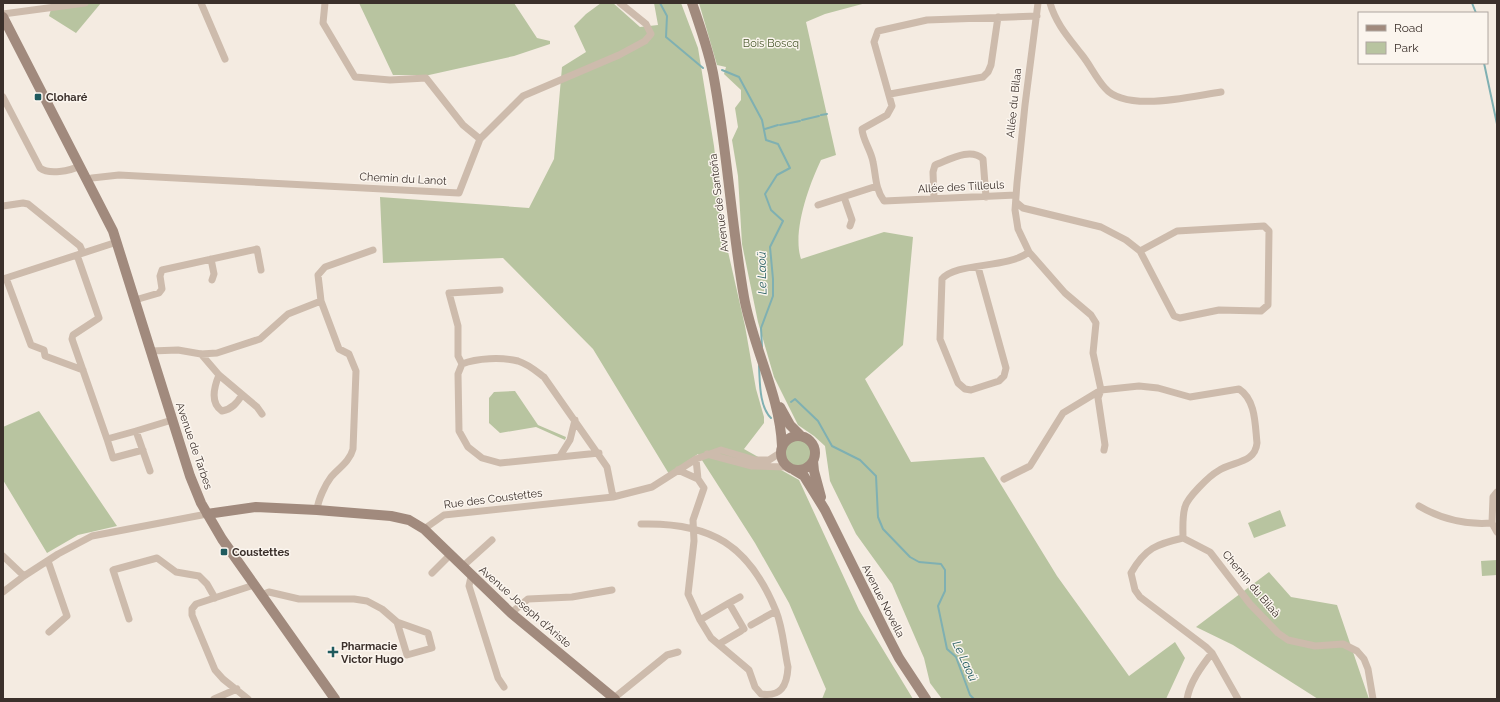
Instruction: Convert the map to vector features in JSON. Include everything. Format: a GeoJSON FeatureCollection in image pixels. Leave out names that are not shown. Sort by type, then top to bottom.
{"type":"FeatureCollection","features":[{"type":"Feature","properties":{"kind":"street"},"geometry":{"type":"LineString","coordinates":[[3,14],[85,3]]}},
{"type":"Feature","properties":{"kind":"street"},"geometry":{"type":"LineString","coordinates":[[201,3],[225,59]]}},
{"type":"Feature","properties":{"kind":"street"},"geometry":{"type":"LineString","coordinates":[[325,3],[323,23],[355,77],[390,80],[426,78],[463,125],[480,139]]}},
{"type":"Feature","properties":{"kind":"street","name":"Chemin du Lanot"},"geometry":{"type":"LineString","coordinates":[[84,173],[92,178],[119,175],[459,193],[480,139],[523,96],[619,55],[645,41],[651,34],[646,24],[620,3]]}},
{"type":"Feature","properties":{"kind":"street","name":"Avenue de Santoña"},"geometry":{"type":"LineString","coordinates":[[692,3],[712,72],[722,126],[737,255],[744,299],[754,340],[774,398],[781,429],[781,450]]}},
{"type":"Feature","properties":{"kind":"street"},"geometry":{"type":"LineString","coordinates":[[1050,3],[1059,26],[1105,89],[1119,98],[1136,101],[1221,92]]}},
{"type":"Feature","properties":{"kind":"street","name":"Allée du Bilaa"},"geometry":{"type":"LineString","coordinates":[[1039,4],[1025,105],[1015,210],[1018,229],[1029,252],[1065,293],[1091,315],[1096,323],[1093,353],[1101,390],[1098,398],[1105,445],[1104,450]]}},
{"type":"Feature","properties":{"kind":"street"},"geometry":{"type":"LineString","coordinates":[[818,205],[877,186],[873,160],[863,140],[862,129],[887,115],[892,106],[890,94],[874,42],[878,31],[927,20],[1037,16]]}},
{"type":"Feature","properties":{"kind":"street","name":"Avenue de Tarbes"},"geometry":{"type":"LineString","coordinates":[[3,17],[113,231],[195,490],[207,514],[254,585],[335,699]]}},
{"type":"Feature","properties":{"kind":"street"},"geometry":{"type":"LineString","coordinates":[[890,94],[983,77],[988,72],[991,64],[998,17]]}},
{"type":"Feature","properties":{"kind":"street"},"geometry":{"type":"LineString","coordinates":[[3,97],[40,168],[43,170],[67,170],[84,173]]}},
{"type":"Feature","properties":{"kind":"street"},"geometry":{"type":"LineString","coordinates":[[934,199],[933,172],[935,165],[970,153],[977,154],[983,159],[986,197]]}},
{"type":"Feature","properties":{"kind":"street","name":"Allée des Tilleuls"},"geometry":{"type":"LineString","coordinates":[[877,186],[884,201],[986,197],[1017,199]]}},
{"type":"Feature","properties":{"kind":"street"},"geometry":{"type":"LineString","coordinates":[[844,197],[852,220],[850,226]]}},
{"type":"Feature","properties":{"kind":"street"},"geometry":{"type":"LineString","coordinates":[[1017,199],[1023,208],[1114,232],[1140,251],[1174,316],[1180,318],[1219,310],[1261,311],[1268,305],[1269,231],[1264,226],[1178,231],[1140,251]]}},
{"type":"Feature","properties":{"kind":"street"},"geometry":{"type":"LineString","coordinates":[[3,206],[23,203],[35,208],[80,246],[80,254],[99,318],[73,335],[72,339],[113,458],[143,450]]}},
{"type":"Feature","properties":{"kind":"street"},"geometry":{"type":"LineString","coordinates":[[83,370],[45,356],[44,350],[31,345],[5,279],[116,242]]}},
{"type":"Feature","properties":{"kind":"street"},"geometry":{"type":"LineString","coordinates":[[135,300],[159,293],[162,289],[160,276],[162,270],[257,249],[261,270]]}},
{"type":"Feature","properties":{"kind":"street"},"geometry":{"type":"LineString","coordinates":[[317,510],[318,504],[330,479],[351,456],[353,449],[356,371],[349,354],[339,349],[321,301],[318,276],[320,270],[325,267],[373,250]]}},
{"type":"Feature","properties":{"kind":"street"},"geometry":{"type":"LineString","coordinates":[[978,267],[1006,368],[1004,376],[999,381],[971,390],[965,389],[958,383],[940,339],[942,279],[946,274],[978,267],[1016,260],[1029,252]]}},
{"type":"Feature","properties":{"kind":"street"},"geometry":{"type":"LineString","coordinates":[[211,260],[214,274],[212,280]]}},
{"type":"Feature","properties":{"kind":"street"},"geometry":{"type":"LineString","coordinates":[[462,364],[458,356],[458,326],[449,293],[500,290]]}},
{"type":"Feature","properties":{"kind":"street"},"geometry":{"type":"LineString","coordinates":[[151,351],[178,350],[201,354],[217,353],[260,339],[288,314],[321,301]]}},
{"type":"Feature","properties":{"kind":"street"},"geometry":{"type":"LineString","coordinates":[[201,354],[219,375],[257,407],[262,414]]}},
{"type":"Feature","properties":{"kind":"street"},"geometry":{"type":"LineString","coordinates":[[598,453],[500,463],[482,458],[468,447],[459,431],[458,374],[462,364],[470,360],[502,359],[517,361],[534,368],[544,377],[575,420],[598,453],[607,467],[613,497]]}},
{"type":"Feature","properties":{"kind":"street"},"geometry":{"type":"LineString","coordinates":[[219,375],[214,398],[217,408],[222,411],[226,410],[235,405],[242,395]]}},
{"type":"Feature","properties":{"kind":"street"},"geometry":{"type":"LineString","coordinates":[[1004,479],[1030,466],[1063,413],[1101,390],[1139,386],[1158,388],[1190,397],[1239,389],[1249,398],[1258,443],[1257,448],[1251,457],[1245,461],[1217,471],[1189,499],[1185,506],[1183,538],[1151,547],[1136,564],[1131,573],[1135,590],[1140,597],[1174,622],[1212,654],[1238,699]]}},
{"type":"Feature","properties":{"kind":"street","name":"Avenue de Santoña"},"geometry":{"type":"LineString","coordinates":[[774,398],[790,426],[800,436]]}},
{"type":"Feature","properties":{"kind":"street"},"geometry":{"type":"LineString","coordinates":[[107,439],[172,420]]}},
{"type":"Feature","properties":{"kind":"street"},"geometry":{"type":"LineString","coordinates":[[560,456],[570,440],[575,420]]}},
{"type":"Feature","properties":{"kind":"street"},"geometry":{"type":"LineString","coordinates":[[136,430],[150,471]]}},
{"type":"Feature","properties":{"kind":"street"},"geometry":{"type":"LineString","coordinates":[[707,454],[752,466],[805,469],[813,461],[815,456],[813,446],[810,441],[800,436],[790,438],[781,450],[783,463],[790,468]]}},
{"type":"Feature","properties":{"kind":"street","name":"Rue des Coustettes"},"geometry":{"type":"LineString","coordinates":[[424,529],[444,515],[613,497],[652,487],[696,459],[721,450],[755,460],[769,460],[781,450]]}},
{"type":"Feature","properties":{"kind":"street"},"geometry":{"type":"LineString","coordinates":[[641,524],[668,523],[694,529],[717,538],[734,548],[750,563],[776,611],[788,668],[787,677],[781,690],[772,696],[762,694],[755,687],[749,670],[711,638],[700,620],[688,594],[694,529],[693,520],[704,488],[698,479],[696,459]]}},
{"type":"Feature","properties":{"kind":"street","name":"Avenue Novella"},"geometry":{"type":"LineString","coordinates":[[813,461],[814,471],[825,510]]}},
{"type":"Feature","properties":{"kind":"street","name":"Avenue Novella"},"geometry":{"type":"LineString","coordinates":[[790,468],[804,476],[825,510],[886,633],[906,669],[926,699]]}},
{"type":"Feature","properties":{"kind":"street"},"geometry":{"type":"LineString","coordinates":[[678,470],[698,479]]}},
{"type":"Feature","properties":{"kind":"street"},"geometry":{"type":"LineString","coordinates":[[1497,492],[1493,497],[1492,523],[1497,532]]}},
{"type":"Feature","properties":{"kind":"street"},"geometry":{"type":"LineString","coordinates":[[1419,506],[1432,513],[1472,524],[1492,523]]}},
{"type":"Feature","properties":{"kind":"street"},"geometry":{"type":"LineString","coordinates":[[3,592],[24,576],[92,536],[207,514],[256,507],[317,510],[391,516],[409,520],[424,529]]}},
{"type":"Feature","properties":{"kind":"street","name":"Avenue Joseph d'Ariste"},"geometry":{"type":"LineString","coordinates":[[424,529],[511,613],[614,698]]}},
{"type":"Feature","properties":{"kind":"street","name":"Chemin du Bilaà"},"geometry":{"type":"LineString","coordinates":[[1183,538],[1210,552],[1250,604],[1278,633],[1288,640],[1315,646],[1343,644],[1357,651],[1364,659],[1368,669],[1373,699]]}},
{"type":"Feature","properties":{"kind":"street"},"geometry":{"type":"LineString","coordinates":[[462,567],[492,540]]}},
{"type":"Feature","properties":{"kind":"street"},"geometry":{"type":"LineString","coordinates":[[432,573],[450,555]]}},
{"type":"Feature","properties":{"kind":"street"},"geometry":{"type":"LineString","coordinates":[[3,556],[24,576]]}},
{"type":"Feature","properties":{"kind":"street"},"geometry":{"type":"LineString","coordinates":[[129,619],[113,570],[157,558],[176,572],[199,576],[207,584],[215,598]]}},
{"type":"Feature","properties":{"kind":"street"},"geometry":{"type":"LineString","coordinates":[[48,561],[67,616],[49,632]]}},
{"type":"Feature","properties":{"kind":"street"},"geometry":{"type":"LineString","coordinates":[[471,576],[469,586],[498,678],[504,687]]}},
{"type":"Feature","properties":{"kind":"street"},"geometry":{"type":"LineString","coordinates":[[248,699],[223,679],[216,670],[192,615],[192,609],[196,604],[254,585]]}},
{"type":"Feature","properties":{"kind":"street"},"geometry":{"type":"LineString","coordinates":[[511,613],[528,599],[572,597],[612,590]]}},
{"type":"Feature","properties":{"kind":"street"},"geometry":{"type":"LineString","coordinates":[[261,595],[269,592],[299,599],[354,599],[367,601],[382,609],[397,622],[428,633],[432,648],[407,655],[397,622]]}},
{"type":"Feature","properties":{"kind":"street"},"geometry":{"type":"LineString","coordinates":[[700,620],[740,597]]}},
{"type":"Feature","properties":{"kind":"street"},"geometry":{"type":"LineString","coordinates":[[719,644],[742,630],[729,603]]}},
{"type":"Feature","properties":{"kind":"street"},"geometry":{"type":"LineString","coordinates":[[751,625],[776,611]]}},
{"type":"Feature","properties":{"kind":"street"},"geometry":{"type":"LineString","coordinates":[[614,698],[666,655],[678,652]]}},
{"type":"Feature","properties":{"kind":"street"},"geometry":{"type":"LineString","coordinates":[[1187,699],[1189,689],[1195,676],[1212,654]]}},
{"type":"Feature","properties":{"kind":"street"},"geometry":{"type":"LineString","coordinates":[[214,699],[237,689]]}},
{"type":"Feature","properties":{"kind":"green space"},"geometry":{"type":"Polygon","coordinates":[[[53,3],[101,3],[76,33],[49,16],[53,3]]]}},
{"type":"Feature","properties":{"kind":"green space"},"geometry":{"type":"Polygon","coordinates":[[[359,3],[514,3],[537,38],[550,41],[550,44],[514,56],[429,75],[393,75],[359,3]]]}},
{"type":"Feature","properties":{"kind":"green space"},"geometry":{"type":"Polygon","coordinates":[[[601,3],[613,3],[640,27],[658,25],[654,3],[681,3],[698,48],[714,146],[724,234],[745,326],[756,389],[764,417],[764,423],[744,449],[799,480],[859,610],[913,699],[822,699],[826,689],[789,603],[755,543],[698,454],[669,474],[593,349],[503,258],[383,263],[380,197],[529,208],[554,159],[562,67],[586,52],[574,26],[586,14],[601,3]]]}},
{"type":"Feature","properties":{"kind":"green space","name":"Bois Boscq"},"geometry":{"type":"Polygon","coordinates":[[[699,3],[866,3],[825,14],[806,22],[836,155],[821,160],[807,195],[800,222],[799,248],[801,259],[884,232],[913,237],[903,345],[865,379],[911,462],[984,457],[1057,576],[1129,676],[1175,642],[1185,658],[1166,699],[942,699],[930,683],[924,658],[892,584],[856,534],[830,481],[825,446],[798,425],[774,377],[758,322],[742,244],[738,176],[732,140],[738,127],[735,108],[741,100],[741,90],[724,74],[726,67],[717,65],[699,3]]]}},
{"type":"Feature","properties":{"kind":"green space"},"geometry":{"type":"Polygon","coordinates":[[[515,391],[538,425],[566,437],[565,440],[536,427],[500,433],[489,423],[489,398],[494,392],[515,391]]]}},
{"type":"Feature","properties":{"kind":"green space"},"geometry":{"type":"Polygon","coordinates":[[[39,411],[117,526],[78,535],[47,553],[3,480],[3,427],[39,411]]]}},
{"type":"Feature","properties":{"kind":"green space"},"geometry":{"type":"Polygon","coordinates":[[[798,440],[807,444],[811,453],[807,462],[798,466],[789,462],[785,453],[789,444],[798,440]]]}},
{"type":"Feature","properties":{"kind":"green space"},"geometry":{"type":"Polygon","coordinates":[[[1280,510],[1286,526],[1254,538],[1248,523],[1280,510]]]}},
{"type":"Feature","properties":{"kind":"green space"},"geometry":{"type":"Polygon","coordinates":[[[1497,560],[1497,575],[1482,576],[1481,561],[1497,560]]]}},
{"type":"Feature","properties":{"kind":"green space"},"geometry":{"type":"Polygon","coordinates":[[[1269,572],[1291,597],[1337,605],[1369,699],[1318,699],[1233,645],[1196,627],[1269,572]]]}},
{"type":"Feature","properties":{"kind":"waterway","name":"Le Laoü"},"geometry":{"type":"LineString","coordinates":[[660,3],[667,16],[666,37],[703,68]]}},
{"type":"Feature","properties":{"kind":"waterway"},"geometry":{"type":"LineString","coordinates":[[1472,3],[1476,12]]}},
{"type":"Feature","properties":{"kind":"waterway"},"geometry":{"type":"LineString","coordinates":[[1484,64],[1497,124]]}},
{"type":"Feature","properties":{"kind":"waterway","name":"Le Laoü"},"geometry":{"type":"LineString","coordinates":[[722,70],[739,77],[762,120],[766,140],[778,144],[790,168],[777,175],[765,194],[771,210],[783,221],[770,247],[773,296],[761,328],[762,347]]}},
{"type":"Feature","properties":{"kind":"waterway"},"geometry":{"type":"LineString","coordinates":[[821,115],[827,114]]}},
{"type":"Feature","properties":{"kind":"waterway"},"geometry":{"type":"LineString","coordinates":[[802,120],[819,116]]}},
{"type":"Feature","properties":{"kind":"waterway"},"geometry":{"type":"LineString","coordinates":[[780,125],[800,121]]}},
{"type":"Feature","properties":{"kind":"waterway"},"geometry":{"type":"LineString","coordinates":[[765,129],[778,125]]}},
{"type":"Feature","properties":{"kind":"waterway","name":"Le Laoü"},"geometry":{"type":"LineString","coordinates":[[759,366],[762,400],[764,407],[771,418]]}},
{"type":"Feature","properties":{"kind":"waterway","name":"Le Laoü"},"geometry":{"type":"LineString","coordinates":[[791,402],[795,399],[818,421],[832,446],[860,460],[876,476],[878,517],[883,529],[910,557],[919,562],[941,564],[945,570],[945,591],[938,606],[947,649],[956,657],[970,695],[974,699]]}},
{"type":"Feature","properties":{"kind":"place","name":"Cloharé"},"geometry":{"type":"Point","coordinates":[38,97]}},
{"type":"Feature","properties":{"kind":"place","name":"Coustettes"},"geometry":{"type":"Point","coordinates":[224,552]}},
{"type":"Feature","properties":{"kind":"place","name":"Pharmacie Victor Hugo"},"geometry":{"type":"Point","coordinates":[333,652]}}]}
